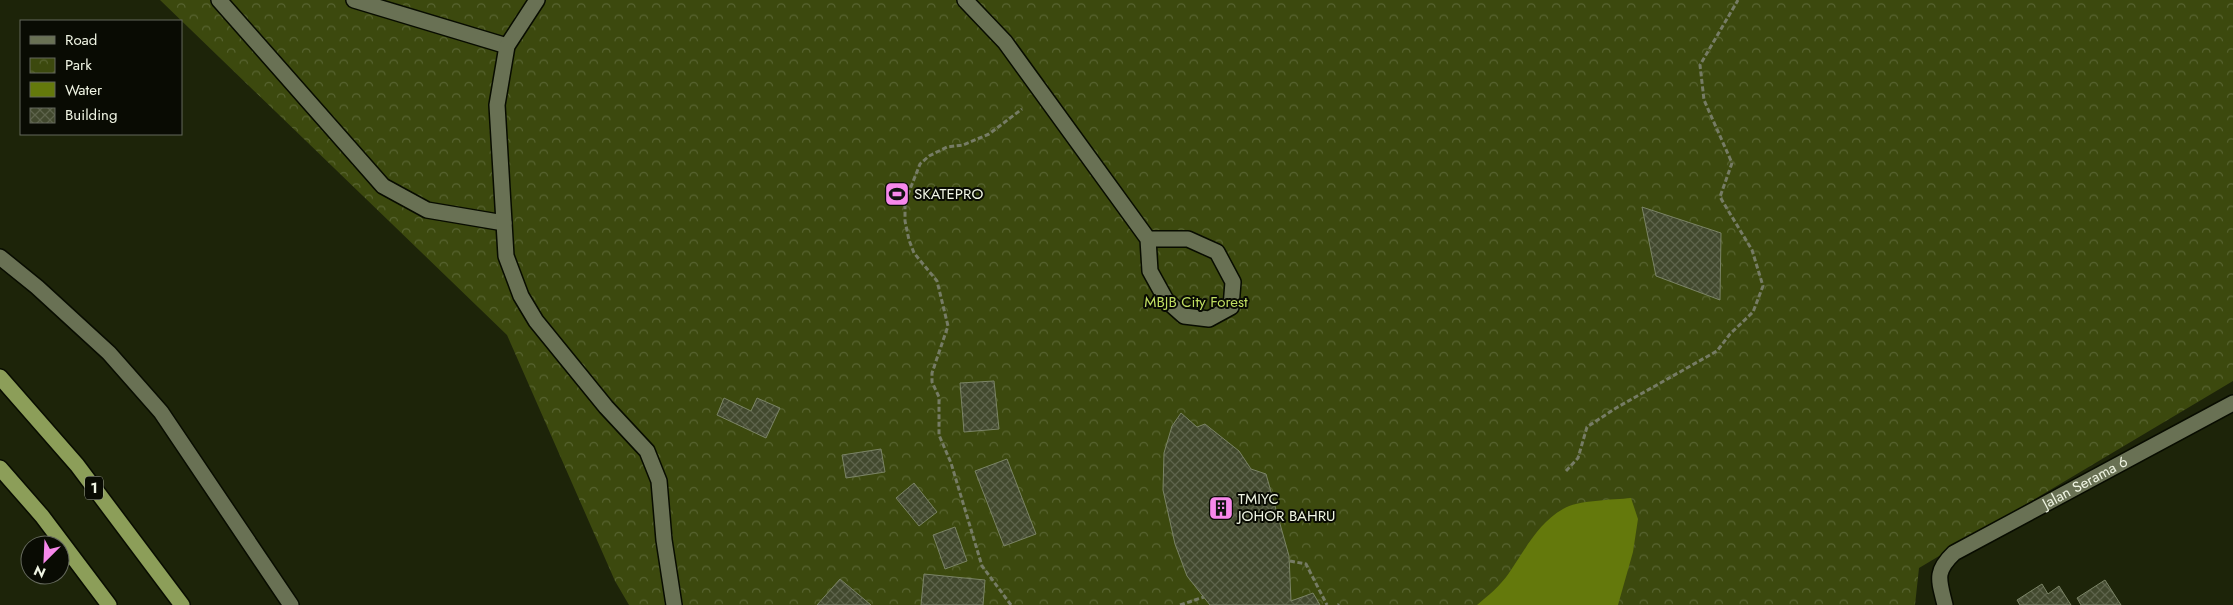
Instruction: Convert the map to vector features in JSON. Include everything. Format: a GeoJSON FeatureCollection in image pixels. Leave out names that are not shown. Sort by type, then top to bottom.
{"type":"FeatureCollection","features":[{"type":"Feature","properties":{"kind":"highway","name":"1"},"geometry":{"type":"LineString","coordinates":[[0,377],[77,465],[182,605]]}},
{"type":"Feature","properties":{"kind":"highway"},"geometry":{"type":"LineString","coordinates":[[0,468],[42,516],[109,605]]}},
{"type":"Feature","properties":{"kind":"street"},"geometry":{"type":"LineString","coordinates":[[219,0],[383,186],[427,210],[504,223]]}},
{"type":"Feature","properties":{"kind":"street"},"geometry":{"type":"LineString","coordinates":[[354,0],[507,46]]}},
{"type":"Feature","properties":{"kind":"street"},"geometry":{"type":"LineString","coordinates":[[537,0],[507,46],[497,105],[506,256],[521,296],[531,313],[606,407],[647,451],[659,481],[664,540],[674,605]]}},
{"type":"Feature","properties":{"kind":"street"},"geometry":{"type":"LineString","coordinates":[[965,0],[1005,42],[1148,238],[1150,271],[1166,300],[1184,316],[1209,319],[1231,307],[1233,282],[1217,252],[1188,239],[1148,238]]}},
{"type":"Feature","properties":{"kind":"street"},"geometry":{"type":"LineString","coordinates":[[0,257],[38,286],[109,353],[161,412],[291,605]]}},
{"type":"Feature","properties":{"kind":"street","name":"Jalan Serama 6"},"geometry":{"type":"LineString","coordinates":[[1945,605],[1939,578],[1941,568],[1954,553],[2233,403]]}},
{"type":"Feature","properties":{"kind":"path"},"geometry":{"type":"LineString","coordinates":[[1566,471],[1578,458],[1588,427],[1616,408],[1717,351],[1730,334],[1753,312],[1763,286],[1752,250],[1720,197],[1732,163],[1704,100],[1700,65],[1738,0]]}},
{"type":"Feature","properties":{"kind":"path"},"geometry":{"type":"LineString","coordinates":[[1011,605],[982,566],[951,463],[939,435],[939,397],[932,382],[932,373],[948,326],[937,281],[914,253],[909,240],[905,221],[905,202],[920,164],[929,156],[947,147],[963,145],[988,134],[1037,100],[1042,93]]}},
{"type":"Feature","properties":{"kind":"path"},"geometry":{"type":"LineString","coordinates":[[1290,561],[1306,564],[1327,605]]}},
{"type":"Feature","properties":{"kind":"path"},"geometry":{"type":"LineString","coordinates":[[1180,605],[1204,597]]}},
{"type":"Feature","properties":{"kind":"green space","name":"MBJB City Forest"},"geometry":{"type":"Polygon","coordinates":[[[160,0],[2233,0],[2233,381],[1919,568],[1915,605],[629,605],[615,581],[507,335],[160,0]]]}},
{"type":"Feature","properties":{"kind":"water"},"geometry":{"type":"Polygon","coordinates":[[[1631,498],[1638,519],[1633,552],[1618,605],[1477,605],[1502,582],[1539,529],[1554,515],[1569,506],[1577,504],[1631,498]]]}},
{"type":"Feature","properties":{"kind":"building"},"geometry":{"type":"Polygon","coordinates":[[[1642,207],[1721,233],[1720,300],[1656,276],[1642,207]]]}},
{"type":"Feature","properties":{"kind":"building"},"geometry":{"type":"Polygon","coordinates":[[[994,381],[999,429],[964,432],[960,383],[994,381]]]}},
{"type":"Feature","properties":{"kind":"building"},"geometry":{"type":"Polygon","coordinates":[[[724,398],[751,411],[757,398],[780,408],[766,438],[717,415],[724,398]]]}},
{"type":"Feature","properties":{"kind":"building","name":"TMIYC JOHOR BAHRU"},"geometry":{"type":"Polygon","coordinates":[[[1181,413],[1197,427],[1205,424],[1239,451],[1251,469],[1266,474],[1289,556],[1291,601],[1313,593],[1320,605],[1210,605],[1187,576],[1175,544],[1163,490],[1164,453],[1172,426],[1181,413]]]}},
{"type":"Feature","properties":{"kind":"building"},"geometry":{"type":"Polygon","coordinates":[[[881,449],[885,472],[846,478],[842,455],[881,449]]]}},
{"type":"Feature","properties":{"kind":"building"},"geometry":{"type":"Polygon","coordinates":[[[1007,459],[1036,534],[1004,546],[975,471],[1007,459]]]}},
{"type":"Feature","properties":{"kind":"building"},"geometry":{"type":"Polygon","coordinates":[[[914,483],[937,512],[919,526],[896,498],[914,483]]]}},
{"type":"Feature","properties":{"kind":"building"},"geometry":{"type":"Polygon","coordinates":[[[955,527],[967,561],[945,569],[933,535],[955,527]]]}},
{"type":"Feature","properties":{"kind":"building"},"geometry":{"type":"Polygon","coordinates":[[[924,574],[985,580],[983,605],[921,605],[924,574]]]}},
{"type":"Feature","properties":{"kind":"building"},"geometry":{"type":"Polygon","coordinates":[[[840,579],[871,605],[817,605],[840,579]]]}},
{"type":"Feature","properties":{"kind":"building"},"geometry":{"type":"Polygon","coordinates":[[[2105,580],[2121,605],[2081,605],[2077,598],[2105,580]]]}},
{"type":"Feature","properties":{"kind":"building"},"geometry":{"type":"Polygon","coordinates":[[[2042,584],[2048,594],[2059,586],[2071,605],[2020,605],[2017,600],[2042,584]]]}},
{"type":"Feature","properties":{"kind":"place","name":"SKATEPRO"},"geometry":{"type":"Point","coordinates":[897,194]}},
{"type":"Feature","properties":{"kind":"place","name":"TMIYC JOHOR BAHRU"},"geometry":{"type":"Point","coordinates":[1221,508]}}]}
